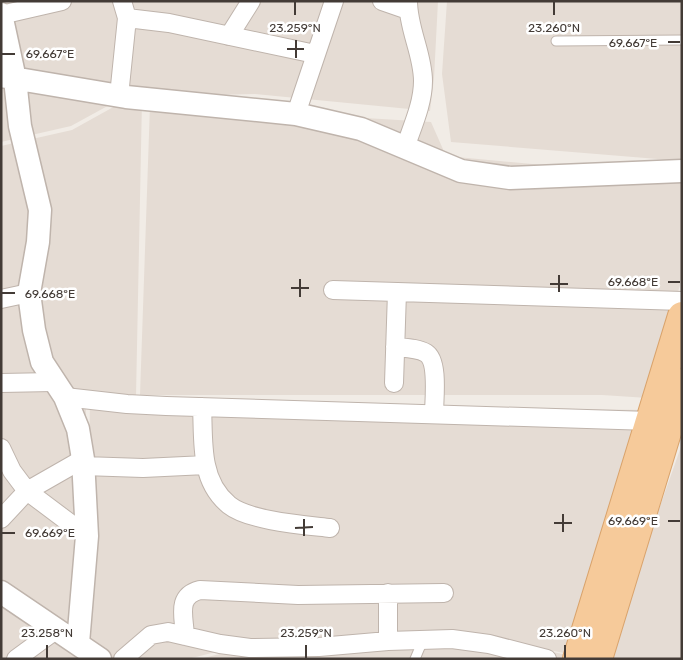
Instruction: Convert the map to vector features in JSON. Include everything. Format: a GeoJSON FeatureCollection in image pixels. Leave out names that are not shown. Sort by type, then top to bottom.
{"type":"FeatureCollection","features":[{"type":"Feature","properties":{"kind":"main road"},"geometry":{"type":"LineString","coordinates":[[577,659],[682,316]]}},
{"type":"Feature","properties":{"kind":"main road"},"geometry":{"type":"LineString","coordinates":[[598,659],[682,383]]}},
{"type":"Feature","properties":{"kind":"street"},"geometry":{"type":"LineString","coordinates":[[62,1],[2,20],[8,77],[40,210],[38,242],[29,293],[34,330],[42,362],[59,389],[78,430],[83,463],[92,654]]}},
{"type":"Feature","properties":{"kind":"street"},"geometry":{"type":"LineString","coordinates":[[229,36],[251,1]]}},
{"type":"Feature","properties":{"kind":"street"},"geometry":{"type":"LineString","coordinates":[[296,114],[334,1]]}},
{"type":"Feature","properties":{"kind":"street"},"geometry":{"type":"LineString","coordinates":[[382,1],[408,6],[422,68],[421,100],[405,148]]}},
{"type":"Feature","properties":{"kind":"street"},"geometry":{"type":"LineString","coordinates":[[119,96],[125,10],[169,23],[316,54]]}},
{"type":"Feature","properties":{"kind":"street"},"geometry":{"type":"LineString","coordinates":[[8,77],[119,96],[296,114],[360,129],[461,171],[510,178],[682,171]]}},
{"type":"Feature","properties":{"kind":"street"},"geometry":{"type":"LineString","coordinates":[[333,290],[682,301]]}},
{"type":"Feature","properties":{"kind":"street"},"geometry":{"type":"LineString","coordinates":[[394,383],[397,292]]}},
{"type":"Feature","properties":{"kind":"street"},"geometry":{"type":"LineString","coordinates":[[1,299],[29,293]]}},
{"type":"Feature","properties":{"kind":"street"},"geometry":{"type":"LineString","coordinates":[[395,347],[420,350],[428,354],[432,361],[435,376],[434,414]]}},
{"type":"Feature","properties":{"kind":"street"},"geometry":{"type":"LineString","coordinates":[[1,383],[59,389],[127,404],[650,421]]}},
{"type":"Feature","properties":{"kind":"street"},"geometry":{"type":"LineString","coordinates":[[202,407],[206,465],[214,488],[230,506],[245,514],[254,516],[330,528]]}},
{"type":"Feature","properties":{"kind":"street"},"geometry":{"type":"LineString","coordinates":[[1,448],[6,470],[27,491],[87,536]]}},
{"type":"Feature","properties":{"kind":"street"},"geometry":{"type":"LineString","coordinates":[[1,519],[27,491],[83,463],[143,468],[206,465]]}},
{"type":"Feature","properties":{"kind":"street"},"geometry":{"type":"LineString","coordinates":[[185,636],[183,608],[185,599],[188,595],[200,590],[298,595],[444,594]]}},
{"type":"Feature","properties":{"kind":"street"},"geometry":{"type":"LineString","coordinates":[[1,592],[92,654]]}},
{"type":"Feature","properties":{"kind":"street"},"geometry":{"type":"LineString","coordinates":[[388,594],[388,641]]}},
{"type":"Feature","properties":{"kind":"street"},"geometry":{"type":"LineString","coordinates":[[16,659],[57,629]]}},
{"type":"Feature","properties":{"kind":"street"},"geometry":{"type":"LineString","coordinates":[[123,659],[151,635],[168,632],[220,644],[250,648],[319,647],[452,638],[490,644],[546,659]]}},
{"type":"Feature","properties":{"kind":"lane"},"geometry":{"type":"LineString","coordinates":[[556,41],[682,40]]}},
{"type":"Feature","properties":{"kind":"lane"},"geometry":{"type":"LineString","coordinates":[[415,659],[423,640]]}},
{"type":"Feature","properties":{"kind":"shaded area"},"geometry":{"type":"Polygon","coordinates":[[[1,1],[438,1],[434,78],[430,111],[255,94],[124,97],[71,126],[1,142],[1,1]]]}},
{"type":"Feature","properties":{"kind":"shaded area"},"geometry":{"type":"Polygon","coordinates":[[[447,1],[682,1],[682,161],[451,142],[442,74],[447,1]]]}},
{"type":"Feature","properties":{"kind":"shaded area"},"geometry":{"type":"Polygon","coordinates":[[[126,100],[142,100],[136,396],[86,396],[85,640],[1,603],[1,146],[72,130],[126,100]]]}},
{"type":"Feature","properties":{"kind":"shaded area"},"geometry":{"type":"Polygon","coordinates":[[[150,105],[431,122],[446,156],[682,178],[682,278],[648,398],[602,395],[140,395],[150,105]]]}},
{"type":"Feature","properties":{"kind":"shaded area"},"geometry":{"type":"Polygon","coordinates":[[[90,402],[644,410],[574,655],[484,637],[267,639],[188,659],[109,659],[86,641],[90,402]]]}},
{"type":"Feature","properties":{"kind":"shaded area"},"geometry":{"type":"Polygon","coordinates":[[[682,444],[682,659],[606,659],[682,444]]]}},
{"type":"Feature","properties":{"kind":"shaded area"},"geometry":{"type":"Polygon","coordinates":[[[1,605],[105,659],[1,659],[1,605]]]}},
{"type":"Feature","properties":{"kind":"shaded area"},"geometry":{"type":"Polygon","coordinates":[[[485,639],[573,656],[572,659],[200,659],[267,642],[485,639]]]}}]}
